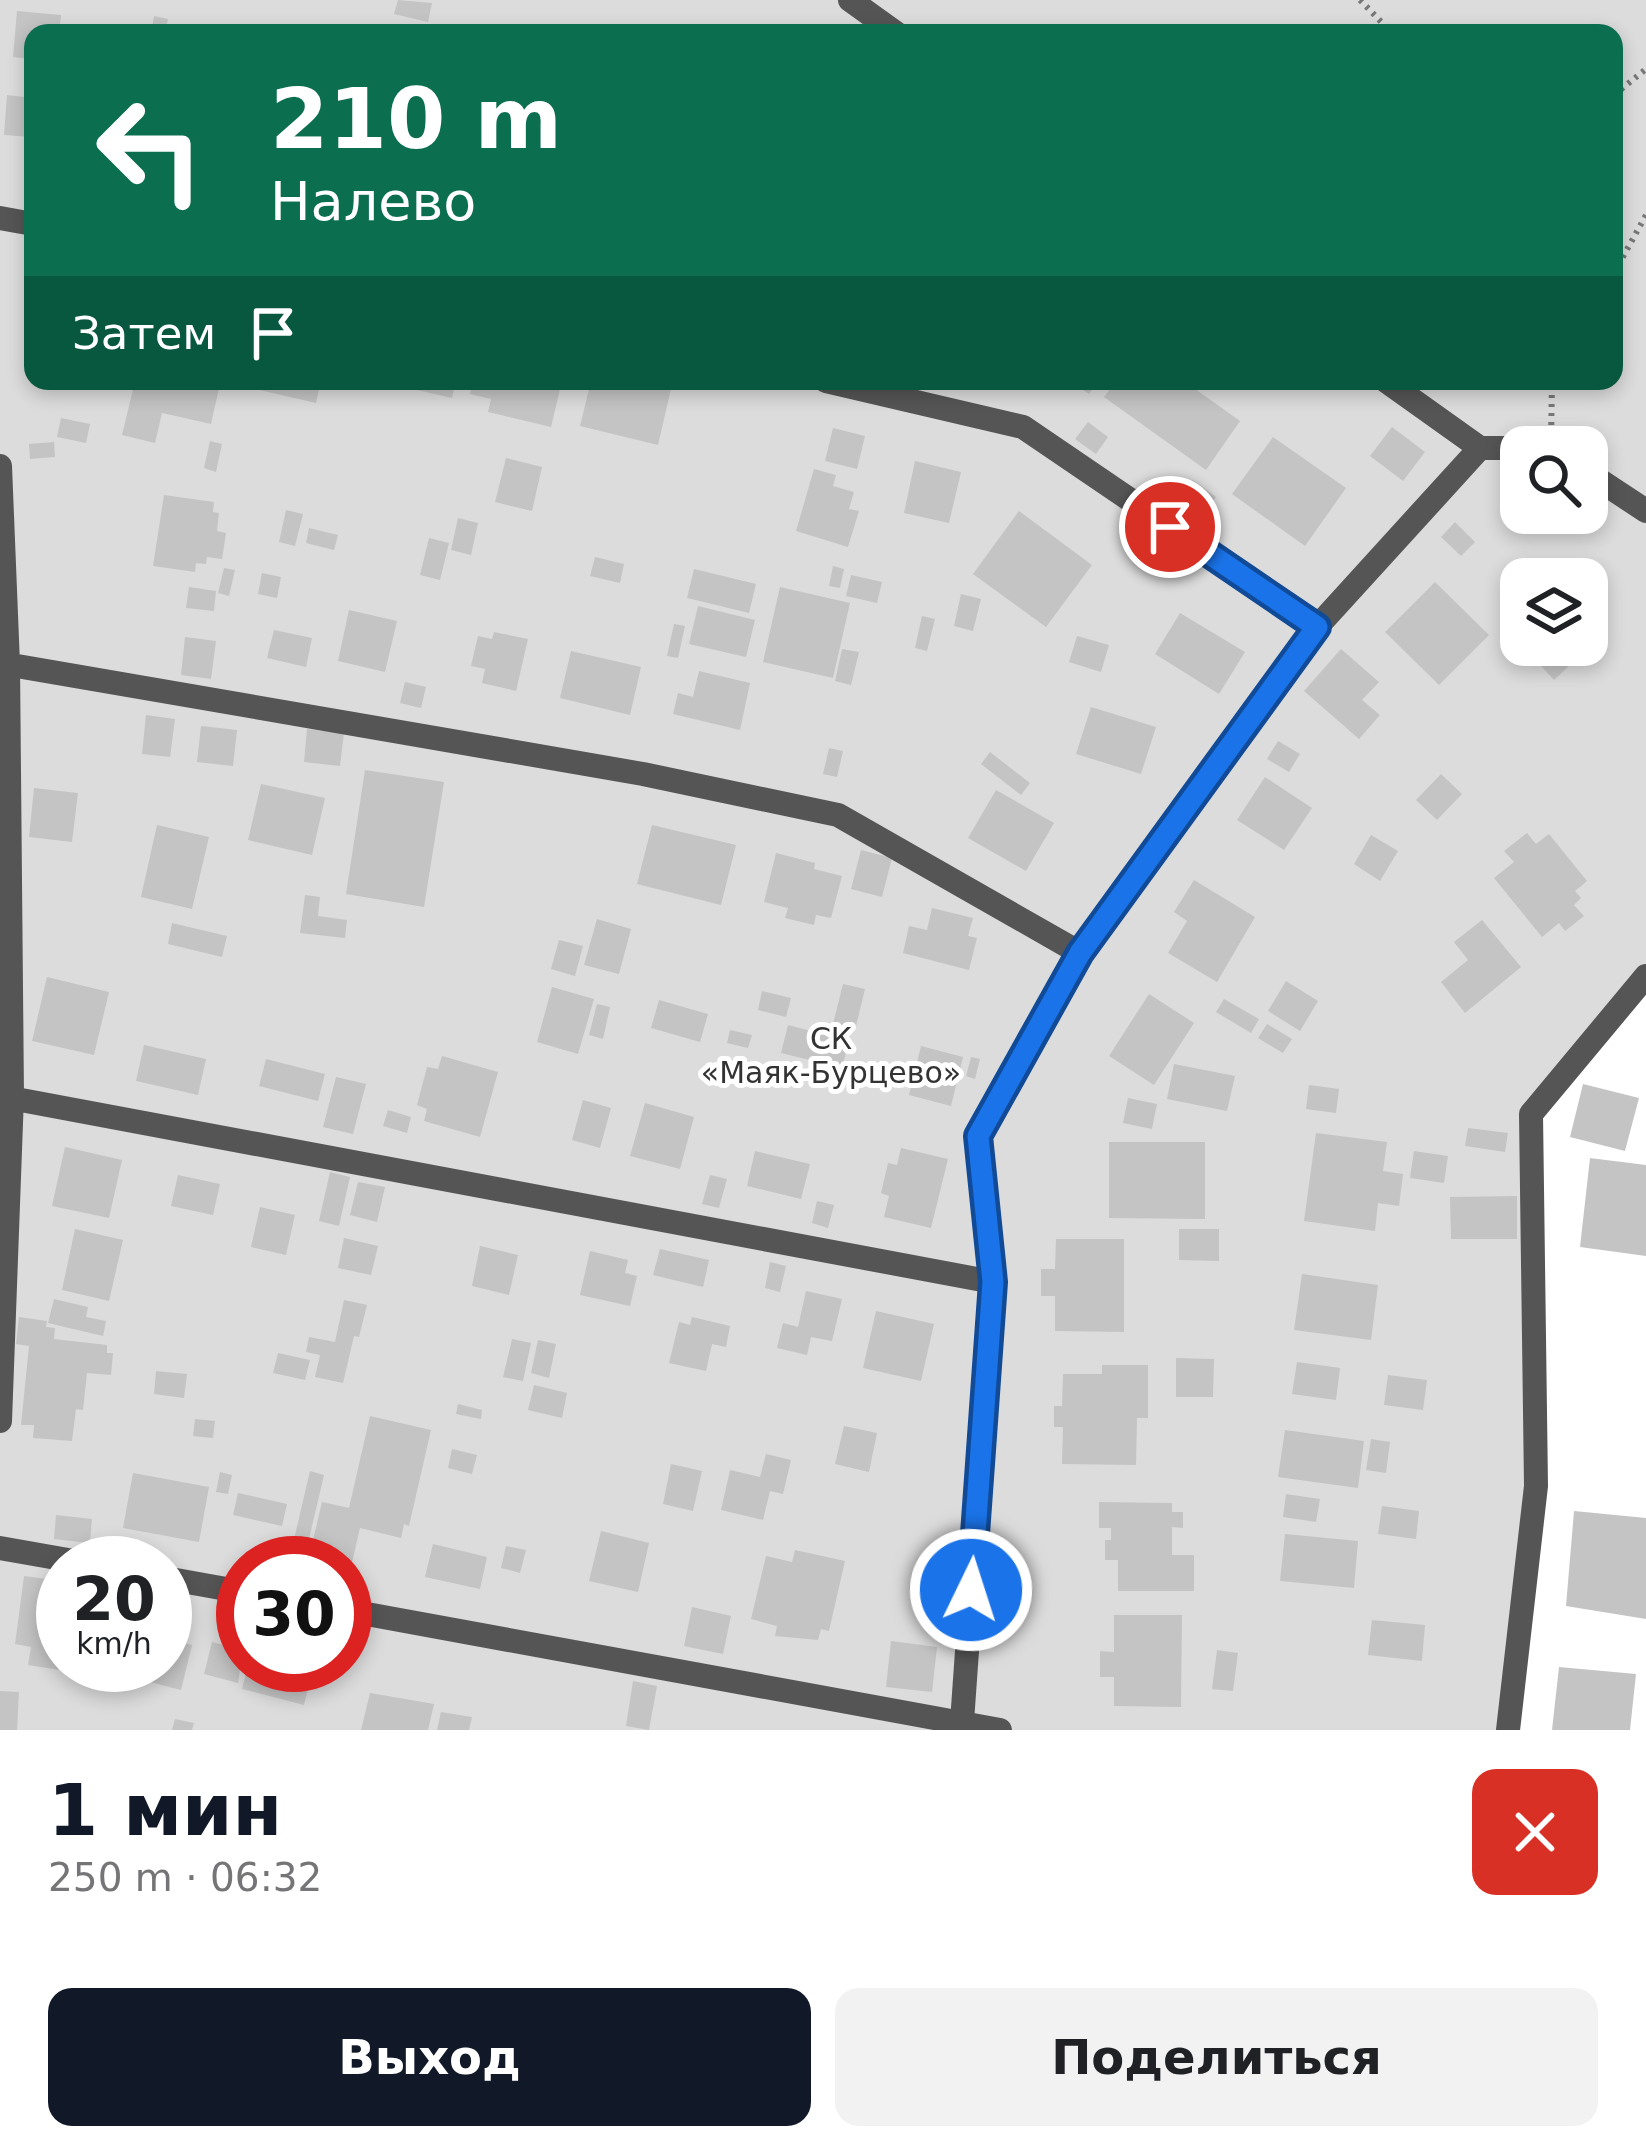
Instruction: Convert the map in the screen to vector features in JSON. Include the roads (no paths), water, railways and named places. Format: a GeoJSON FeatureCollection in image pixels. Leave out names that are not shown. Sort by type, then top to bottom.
{"type":"FeatureCollection","features":[{"type":"Feature","properties":{"kind":"street"},"geometry":{"type":"LineString","coordinates":[[850,0],[883,24]]}},
{"type":"Feature","properties":{"kind":"street"},"geometry":{"type":"LineString","coordinates":[[865,390],[1023,427],[1317,627]]}},
{"type":"Feature","properties":{"kind":"street"},"geometry":{"type":"LineString","coordinates":[[1399,390],[1480,448],[1500,448]]}},
{"type":"Feature","properties":{"kind":"street"},"geometry":{"type":"LineString","coordinates":[[962,1722],[993,1282],[978,1136],[1080,953],[1317,627],[1480,448]]}},
{"type":"Feature","properties":{"kind":"street"},"geometry":{"type":"LineString","coordinates":[[0,466],[6,1096],[0,1421]]}},
{"type":"Feature","properties":{"kind":"street"},"geometry":{"type":"LineString","coordinates":[[1608,486],[1646,511]]}},
{"type":"Feature","properties":{"kind":"street"},"geometry":{"type":"LineString","coordinates":[[4,663],[644,774],[838,815],[1080,953]]}},
{"type":"Feature","properties":{"kind":"street"},"geometry":{"type":"LineString","coordinates":[[1508,1730],[1536,1486],[1532,1114],[1646,976]]}},
{"type":"Feature","properties":{"kind":"street"},"geometry":{"type":"LineString","coordinates":[[6,1096],[993,1282]]}},
{"type":"Feature","properties":{"kind":"street"},"geometry":{"type":"LineString","coordinates":[[0,1548],[36,1554]]}},
{"type":"Feature","properties":{"kind":"street"},"geometry":{"type":"LineString","coordinates":[[372,1615],[1000,1730]]}},
{"type":"Feature","properties":{"kind":"park label","name":"СК «Маяк-Бурцево»"},"geometry":{"type":"Point","coordinates":[831,1056]}}]}
